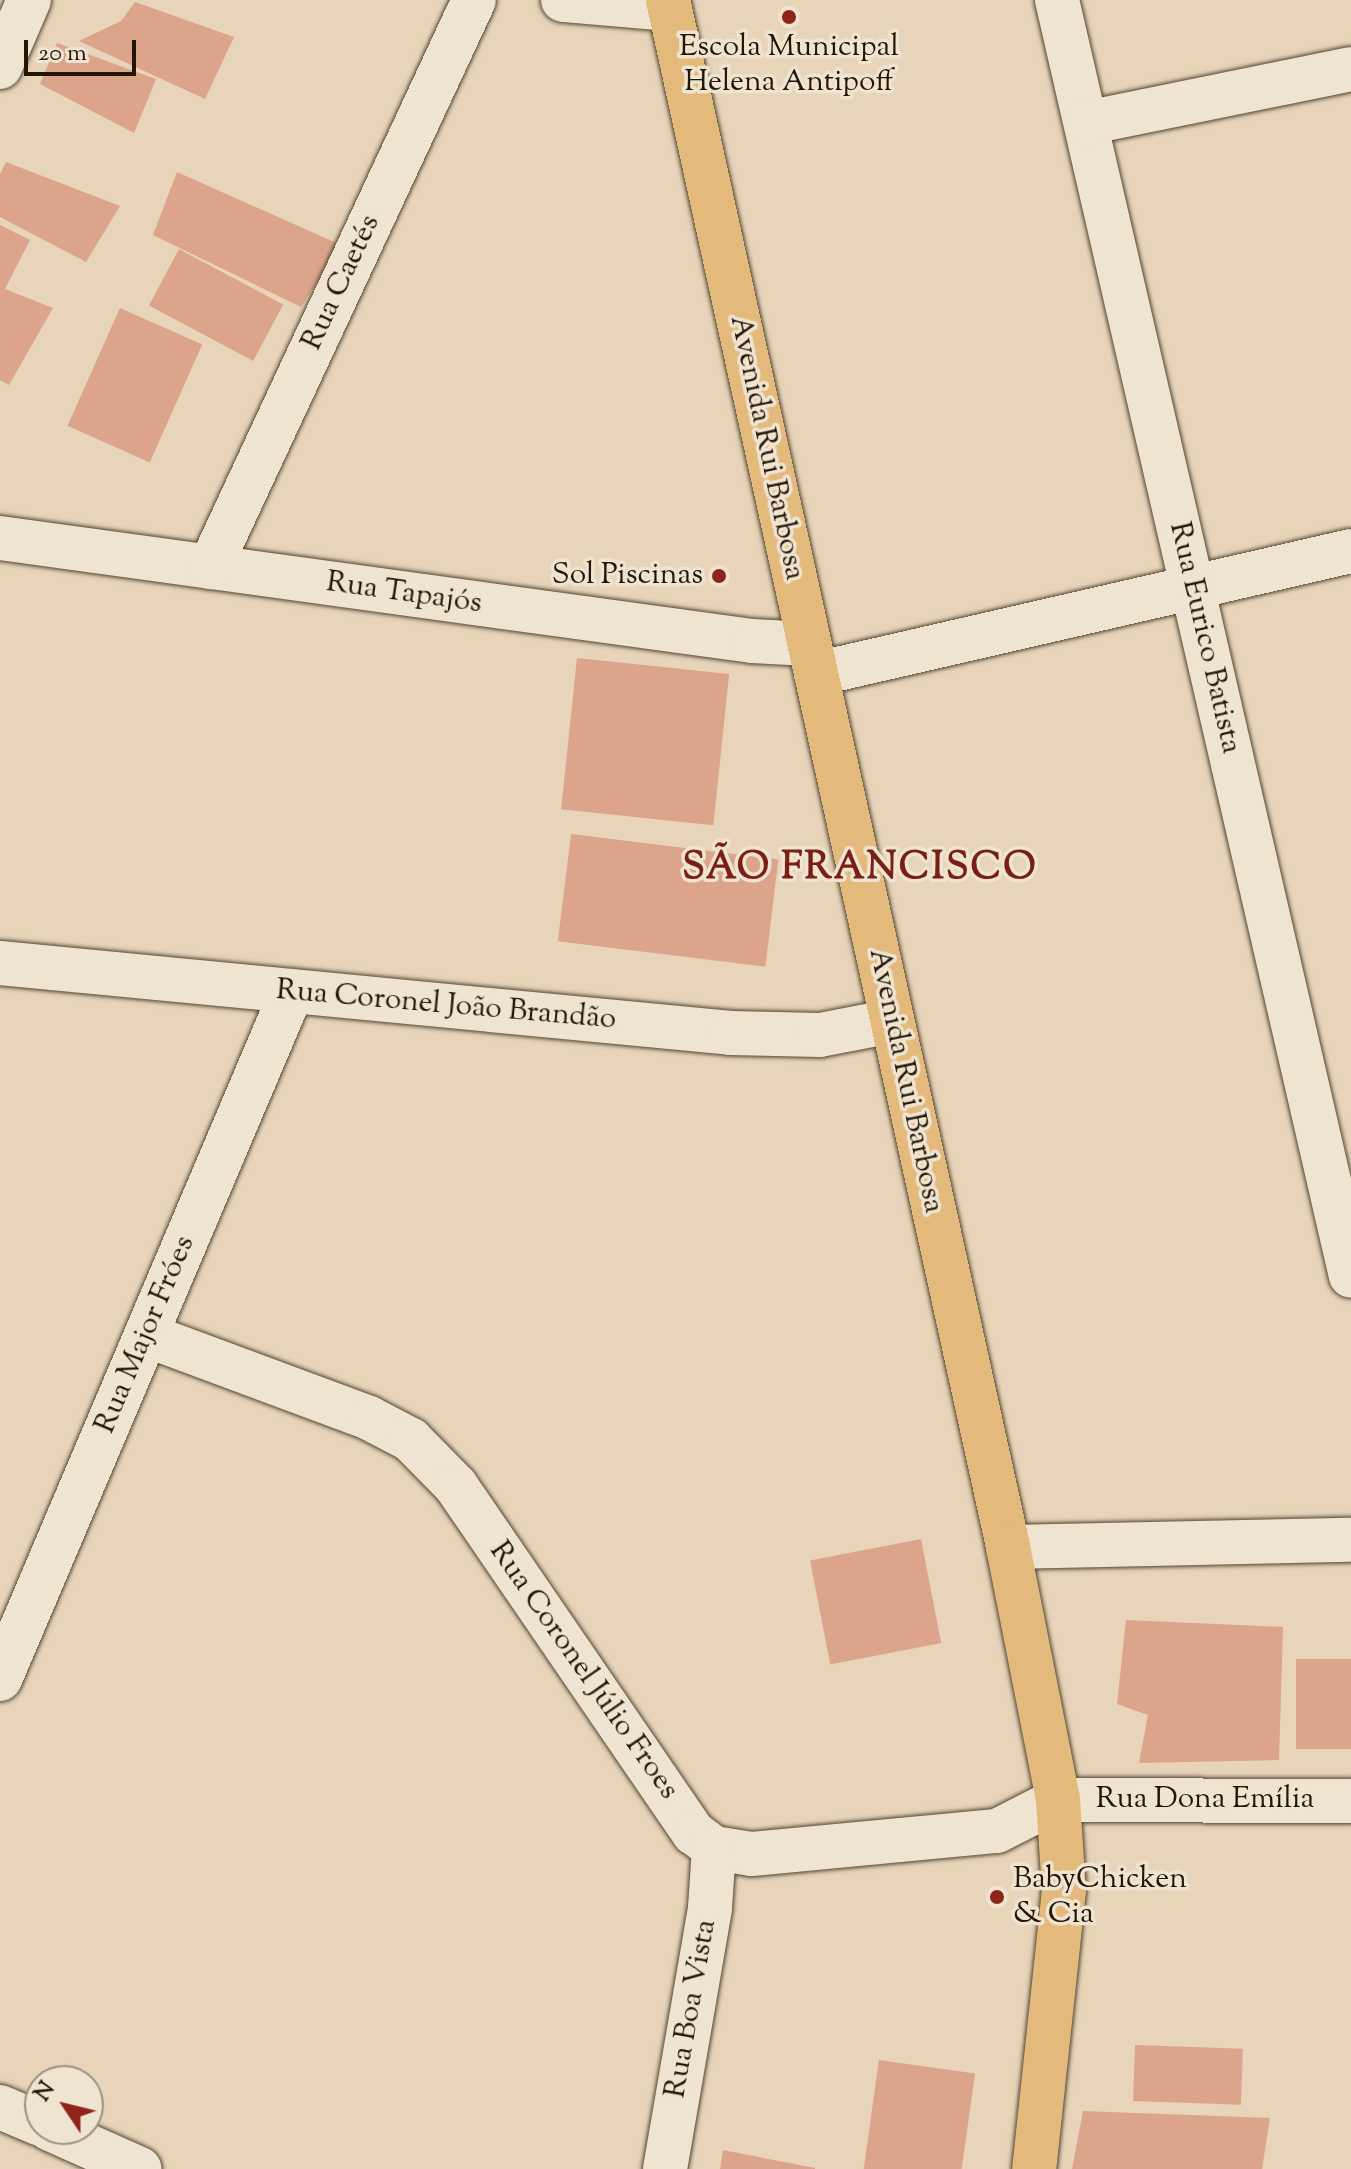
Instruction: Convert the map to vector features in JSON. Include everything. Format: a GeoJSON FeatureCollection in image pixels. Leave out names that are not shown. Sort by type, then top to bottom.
{"type":"FeatureCollection","features":[{"type":"Feature","properties":{"kind":"main road","name":"Avenida Rui Barbosa"},"geometry":{"type":"LineString","coordinates":[[668,5],[1008,1547],[1058,1800],[1064,1890],[1034,2169]]}},
{"type":"Feature","properties":{"kind":"street"},"geometry":{"type":"LineString","coordinates":[[0,67],[29,0]]}},
{"type":"Feature","properties":{"kind":"street","name":"Rua Caetés"},"geometry":{"type":"LineString","coordinates":[[210,567],[474,0]]}},
{"type":"Feature","properties":{"kind":"street"},"geometry":{"type":"LineString","coordinates":[[563,0],[668,5]]}},
{"type":"Feature","properties":{"kind":"street","name":"Rua Eurico Batista"},"geometry":{"type":"LineString","coordinates":[[1057,0],[1351,1276]]}},
{"type":"Feature","properties":{"kind":"street"},"geometry":{"type":"LineString","coordinates":[[1086,123],[1351,69]]}},
{"type":"Feature","properties":{"kind":"street","name":"Rua Tapajós"},"geometry":{"type":"LineString","coordinates":[[0,538],[752,641],[813,659],[1192,588],[1351,551]]}},
{"type":"Feature","properties":{"kind":"street","name":"Rua Coronel João Brandão"},"geometry":{"type":"LineString","coordinates":[[0,963],[731,1033],[820,1035],[892,1021]]}},
{"type":"Feature","properties":{"kind":"street","name":"Rua Major Fróes"},"geometry":{"type":"LineString","coordinates":[[0,1679],[292,991]]}},
{"type":"Feature","properties":{"kind":"street","name":"Rua Coronel Júlio Froes"},"geometry":{"type":"LineString","coordinates":[[146,1335],[369,1418],[411,1440],[456,1486],[694,1833],[714,1848]]}},
{"type":"Feature","properties":{"kind":"street"},"geometry":{"type":"LineString","coordinates":[[1008,1547],[1351,1540]]}},
{"type":"Feature","properties":{"kind":"street"},"geometry":{"type":"LineString","coordinates":[[714,1848],[752,1854],[997,1831],[1058,1800]]}},
{"type":"Feature","properties":{"kind":"street","name":"Rua Dona Emília"},"geometry":{"type":"LineString","coordinates":[[1058,1800],[1351,1801]]}},
{"type":"Feature","properties":{"kind":"street","name":"Rua Boa Vista"},"geometry":{"type":"LineString","coordinates":[[665,2169],[710,1908],[714,1848]]}},
{"type":"Feature","properties":{"kind":"street"},"geometry":{"type":"LineString","coordinates":[[0,2107],[24,2117]]}},
{"type":"Feature","properties":{"kind":"street"},"geometry":{"type":"LineString","coordinates":[[86,2145],[140,2169]]}},
{"type":"Feature","properties":{"kind":"building"},"geometry":{"type":"Polygon","coordinates":[[[135,2],[234,37],[205,99],[79,41],[121,21],[135,2]]]}},
{"type":"Feature","properties":{"kind":"building"},"geometry":{"type":"Polygon","coordinates":[[[57,43],[156,79],[134,133],[40,84],[57,43]]]}},
{"type":"Feature","properties":{"kind":"building"},"geometry":{"type":"Polygon","coordinates":[[[6,162],[120,206],[86,262],[0,217],[0,174],[6,162]]]}},
{"type":"Feature","properties":{"kind":"building"},"geometry":{"type":"Polygon","coordinates":[[[177,172],[341,245],[301,307],[153,235],[177,172]]]}},
{"type":"Feature","properties":{"kind":"building"},"geometry":{"type":"Polygon","coordinates":[[[0,225],[30,240],[5,289],[53,308],[9,385],[0,380],[0,225]]]}},
{"type":"Feature","properties":{"kind":"building"},"geometry":{"type":"Polygon","coordinates":[[[179,249],[283,304],[253,361],[149,306],[179,249]]]}},
{"type":"Feature","properties":{"kind":"building"},"geometry":{"type":"Polygon","coordinates":[[[120,308],[202,345],[150,462],[68,426],[120,308]]]}},
{"type":"Feature","properties":{"kind":"building"},"geometry":{"type":"Polygon","coordinates":[[[577,658],[729,674],[713,825],[561,809],[577,658]]]}},
{"type":"Feature","properties":{"kind":"building"},"geometry":{"type":"Polygon","coordinates":[[[571,834],[778,859],[765,967],[558,941],[571,834]]]}},
{"type":"Feature","properties":{"kind":"building"},"geometry":{"type":"Polygon","coordinates":[[[921,1539],[941,1643],[830,1665],[810,1561],[921,1539]]]}},
{"type":"Feature","properties":{"kind":"building"},"geometry":{"type":"Polygon","coordinates":[[[1126,1620],[1283,1627],[1279,1760],[1139,1763],[1148,1715],[1117,1704],[1126,1620]]]}},
{"type":"Feature","properties":{"kind":"building"},"geometry":{"type":"Polygon","coordinates":[[[1296,1659],[1351,1659],[1351,1749],[1296,1749],[1296,1659]]]}},
{"type":"Feature","properties":{"kind":"building"},"geometry":{"type":"Polygon","coordinates":[[[1135,2045],[1243,2049],[1241,2105],[1133,2101],[1135,2045]]]}},
{"type":"Feature","properties":{"kind":"building"},"geometry":{"type":"Polygon","coordinates":[[[879,2060],[975,2073],[962,2169],[864,2169],[879,2060]]]}},
{"type":"Feature","properties":{"kind":"building"},"geometry":{"type":"Polygon","coordinates":[[[1083,2111],[1270,2118],[1262,2169],[1072,2169],[1083,2111]]]}},
{"type":"Feature","properties":{"kind":"building"},"geometry":{"type":"Polygon","coordinates":[[[723,2150],[815,2168],[815,2169],[720,2169],[723,2150]]]}},
{"type":"Feature","properties":{"kind":"place","name":"Escola Municipal Helena Antipoff"},"geometry":{"type":"Point","coordinates":[789,17]}},
{"type":"Feature","properties":{"kind":"place","name":"Sol Piscinas"},"geometry":{"type":"Point","coordinates":[719,576]}},
{"type":"Feature","properties":{"kind":"place","name":"BabyChicken & Cia"},"geometry":{"type":"Point","coordinates":[997,1897]}},
{"type":"Feature","properties":{"kind":"district","name":"SÃO FRANCISCO"},"geometry":{"type":"Point","coordinates":[860,870]}}]}
